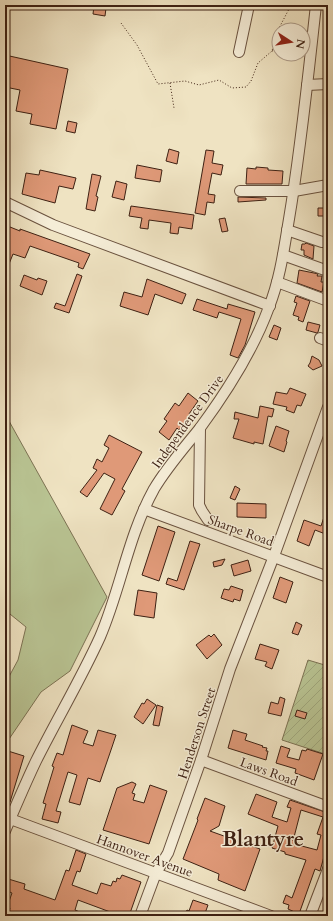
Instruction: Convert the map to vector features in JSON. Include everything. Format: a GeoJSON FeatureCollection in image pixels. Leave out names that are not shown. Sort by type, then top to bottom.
{"type":"FeatureCollection","features":[{"type":"Feature","properties":{"kind":"street"},"geometry":{"type":"LineString","coordinates":[[239,52],[249,5]]}},
{"type":"Feature","properties":{"kind":"street","name":"Independence Drive"},"geometry":{"type":"LineString","coordinates":[[5,831],[8,818],[100,635],[119,584],[133,534],[155,487],[223,396],[242,366],[270,306],[283,255],[294,191],[316,5]]}},
{"type":"Feature","properties":{"kind":"street"},"geometry":{"type":"LineString","coordinates":[[307,86],[328,84]]}},
{"type":"Feature","properties":{"kind":"street"},"geometry":{"type":"LineString","coordinates":[[240,191],[294,191],[328,185]]}},
{"type":"Feature","properties":{"kind":"street"},"geometry":{"type":"LineString","coordinates":[[5,202],[53,224],[270,306]]}},
{"type":"Feature","properties":{"kind":"street"},"geometry":{"type":"LineString","coordinates":[[287,230],[322,242]]}},
{"type":"Feature","properties":{"kind":"street"},"geometry":{"type":"LineString","coordinates":[[283,255],[325,270]]}},
{"type":"Feature","properties":{"kind":"street"},"geometry":{"type":"LineString","coordinates":[[277,282],[328,301]]}},
{"type":"Feature","properties":{"kind":"street","name":"Henderson Street"},"geometry":{"type":"LineString","coordinates":[[140,916],[156,873],[168,853],[201,760],[230,668],[274,556],[328,407]]}},
{"type":"Feature","properties":{"kind":"street"},"geometry":{"type":"LineString","coordinates":[[200,428],[199,505],[208,520]]}},
{"type":"Feature","properties":{"kind":"street","name":"Sharpe Road"},"geometry":{"type":"LineString","coordinates":[[144,509],[328,577]]}},
{"type":"Feature","properties":{"kind":"street","name":"Laws Road"},"geometry":{"type":"LineString","coordinates":[[201,760],[328,807]]}},
{"type":"Feature","properties":{"kind":"street","name":"Hannover Avenue"},"geometry":{"type":"LineString","coordinates":[[8,818],[271,916]]}},
{"type":"Feature","properties":{"kind":"street"},"geometry":{"type":"LineString","coordinates":[[310,916],[328,869]]}},
{"type":"Feature","properties":{"kind":"path"},"geometry":{"type":"LineString","coordinates":[[282,22],[292,5]]}},
{"type":"Feature","properties":{"kind":"path"},"geometry":{"type":"LineString","coordinates":[[121,23],[137,45],[158,84],[185,81],[199,85],[218,80],[232,88],[246,87],[251,81],[258,63],[271,52]]}},
{"type":"Feature","properties":{"kind":"path"},"geometry":{"type":"LineString","coordinates":[[170,82],[174,108]]}},
{"type":"Feature","properties":{"kind":"green space"},"geometry":{"type":"Polygon","coordinates":[[[5,408],[9,421],[107,597],[70,671],[41,692],[5,745],[5,684],[18,660],[26,627],[5,610],[5,408]]]}},
{"type":"Feature","properties":{"kind":"green space"},"geometry":{"type":"Polygon","coordinates":[[[308,660],[328,666],[328,755],[282,740],[308,660]]]}},
{"type":"Feature","properties":{"kind":"building"},"geometry":{"type":"Polygon","coordinates":[[[94,6],[106,8],[105,16],[93,14],[94,6]]]}},
{"type":"Feature","properties":{"kind":"building"},"geometry":{"type":"Polygon","coordinates":[[[5,55],[68,69],[56,129],[30,124],[32,114],[16,111],[20,90],[5,87],[5,55]]]}},
{"type":"Feature","properties":{"kind":"building"},"geometry":{"type":"Polygon","coordinates":[[[68,121],[77,123],[75,133],[66,131],[68,121]]]}},
{"type":"Feature","properties":{"kind":"building"},"geometry":{"type":"Polygon","coordinates":[[[169,149],[179,152],[177,164],[166,161],[169,149]]]}},
{"type":"Feature","properties":{"kind":"building"},"geometry":{"type":"Polygon","coordinates":[[[206,150],[214,151],[212,163],[223,165],[221,175],[212,173],[208,194],[215,195],[214,203],[207,202],[205,215],[195,213],[206,150]]]}},
{"type":"Feature","properties":{"kind":"building"},"geometry":{"type":"Polygon","coordinates":[[[137,165],[162,170],[160,182],[135,178],[137,165]]]}},
{"type":"Feature","properties":{"kind":"building"},"geometry":{"type":"Polygon","coordinates":[[[256,167],[268,168],[268,170],[283,171],[282,184],[246,184],[247,168],[256,169],[256,167]]]}},
{"type":"Feature","properties":{"kind":"building"},"geometry":{"type":"Polygon","coordinates":[[[40,170],[76,178],[73,189],[59,186],[55,203],[22,194],[26,173],[39,175],[40,170]]]}},
{"type":"Feature","properties":{"kind":"building"},"geometry":{"type":"Polygon","coordinates":[[[92,174],[101,176],[96,196],[98,197],[95,211],[86,209],[92,174]]]}},
{"type":"Feature","properties":{"kind":"building"},"geometry":{"type":"Polygon","coordinates":[[[116,181],[127,184],[124,200],[112,197],[116,181]]]}},
{"type":"Feature","properties":{"kind":"building"},"geometry":{"type":"Polygon","coordinates":[[[238,197],[266,198],[266,200],[238,202],[238,197]]]}},
{"type":"Feature","properties":{"kind":"building"},"geometry":{"type":"Polygon","coordinates":[[[131,206],[194,215],[192,229],[179,227],[178,234],[170,233],[171,223],[149,220],[148,229],[140,228],[142,218],[129,216],[131,206]]]}},
{"type":"Feature","properties":{"kind":"building"},"geometry":{"type":"Polygon","coordinates":[[[318,208],[328,210],[328,216],[318,216],[318,208]]]}},
{"type":"Feature","properties":{"kind":"building"},"geometry":{"type":"Polygon","coordinates":[[[225,218],[228,231],[222,232],[219,219],[225,218]]]}},
{"type":"Feature","properties":{"kind":"building"},"geometry":{"type":"Polygon","coordinates":[[[5,225],[90,254],[83,269],[78,267],[79,263],[30,246],[25,258],[13,254],[5,274],[5,225]]]}},
{"type":"Feature","properties":{"kind":"building"},"geometry":{"type":"Polygon","coordinates":[[[306,243],[314,246],[313,259],[304,255],[304,250],[301,250],[302,244],[306,243]]]}},
{"type":"Feature","properties":{"kind":"building"},"geometry":{"type":"Polygon","coordinates":[[[299,270],[318,274],[317,276],[322,276],[321,282],[324,282],[322,292],[297,283],[299,270]]]}},
{"type":"Feature","properties":{"kind":"building"},"geometry":{"type":"Polygon","coordinates":[[[77,274],[82,276],[69,313],[54,308],[56,303],[65,306],[77,274]]]}},
{"type":"Feature","properties":{"kind":"building"},"geometry":{"type":"Polygon","coordinates":[[[24,275],[37,280],[38,278],[47,281],[42,295],[20,286],[24,275]]]}},
{"type":"Feature","properties":{"kind":"building"},"geometry":{"type":"Polygon","coordinates":[[[147,279],[186,294],[182,304],[155,294],[148,315],[120,306],[124,292],[142,297],[147,279]]]}},
{"type":"Feature","properties":{"kind":"building"},"geometry":{"type":"Polygon","coordinates":[[[296,296],[310,301],[303,322],[298,320],[299,317],[293,315],[297,303],[294,302],[296,296]]]}},
{"type":"Feature","properties":{"kind":"building"},"geometry":{"type":"Polygon","coordinates":[[[197,299],[227,309],[228,304],[255,312],[245,345],[238,358],[230,355],[241,319],[219,312],[217,318],[193,310],[197,299]]]}},
{"type":"Feature","properties":{"kind":"building"},"geometry":{"type":"Polygon","coordinates":[[[308,322],[320,325],[317,333],[306,330],[308,322]]]}},
{"type":"Feature","properties":{"kind":"building"},"geometry":{"type":"Polygon","coordinates":[[[274,325],[281,328],[277,340],[269,337],[274,325]]]}},
{"type":"Feature","properties":{"kind":"building"},"geometry":{"type":"Polygon","coordinates":[[[312,356],[319,360],[322,366],[313,370],[308,366],[312,356]]]}},
{"type":"Feature","properties":{"kind":"building"},"geometry":{"type":"Polygon","coordinates":[[[290,388],[306,394],[301,406],[297,405],[294,413],[286,410],[287,407],[273,404],[276,392],[287,394],[290,388]]]}},
{"type":"Feature","properties":{"kind":"building"},"geometry":{"type":"Polygon","coordinates":[[[188,393],[198,401],[189,414],[191,415],[179,430],[177,428],[169,440],[159,432],[167,421],[164,419],[175,403],[179,406],[188,393]]]}},
{"type":"Feature","properties":{"kind":"building"},"geometry":{"type":"Polygon","coordinates":[[[260,406],[274,409],[272,417],[268,416],[263,444],[254,442],[254,444],[233,438],[239,419],[234,419],[235,412],[258,418],[260,406]]]}},
{"type":"Feature","properties":{"kind":"building"},"geometry":{"type":"Polygon","coordinates":[[[276,426],[289,431],[284,452],[269,446],[276,426]]]}},
{"type":"Feature","properties":{"kind":"building"},"geometry":{"type":"Polygon","coordinates":[[[109,435],[142,452],[122,489],[125,491],[112,515],[100,509],[115,479],[104,473],[87,497],[80,492],[97,470],[93,468],[97,459],[102,462],[109,448],[104,445],[109,435]]]}},
{"type":"Feature","properties":{"kind":"building"},"geometry":{"type":"Polygon","coordinates":[[[235,486],[240,489],[235,500],[230,498],[235,486]]]}},
{"type":"Feature","properties":{"kind":"building"},"geometry":{"type":"Polygon","coordinates":[[[237,503],[266,504],[266,518],[237,517],[237,503]]]}},
{"type":"Feature","properties":{"kind":"building"},"geometry":{"type":"Polygon","coordinates":[[[327,508],[328,535],[315,530],[309,546],[297,541],[304,520],[321,526],[327,508]]]}},
{"type":"Feature","properties":{"kind":"building"},"geometry":{"type":"Polygon","coordinates":[[[158,526],[175,532],[159,581],[142,575],[158,526]]]}},
{"type":"Feature","properties":{"kind":"building"},"geometry":{"type":"Polygon","coordinates":[[[190,541],[200,544],[184,590],[166,584],[168,578],[177,581],[190,541]]]}},
{"type":"Feature","properties":{"kind":"building"},"geometry":{"type":"Polygon","coordinates":[[[225,559],[222,565],[214,567],[213,562],[225,559]]]}},
{"type":"Feature","properties":{"kind":"building"},"geometry":{"type":"Polygon","coordinates":[[[248,560],[251,571],[234,576],[231,565],[248,560]]]}},
{"type":"Feature","properties":{"kind":"building"},"geometry":{"type":"Polygon","coordinates":[[[280,577],[293,582],[286,603],[273,598],[280,577]]]}},
{"type":"Feature","properties":{"kind":"building"},"geometry":{"type":"Polygon","coordinates":[[[231,586],[243,590],[240,601],[234,599],[233,602],[221,598],[224,589],[229,590],[231,586]]]}},
{"type":"Feature","properties":{"kind":"building"},"geometry":{"type":"Polygon","coordinates":[[[138,590],[157,593],[154,618],[134,615],[138,590]]]}},
{"type":"Feature","properties":{"kind":"building"},"geometry":{"type":"Polygon","coordinates":[[[296,622],[302,625],[298,635],[292,633],[296,622]]]}},
{"type":"Feature","properties":{"kind":"building"},"geometry":{"type":"Polygon","coordinates":[[[214,634],[222,645],[207,659],[196,645],[209,635],[211,637],[214,634]]]}},
{"type":"Feature","properties":{"kind":"building"},"geometry":{"type":"Polygon","coordinates":[[[260,644],[279,650],[272,669],[265,666],[267,662],[255,659],[260,644]]]}},
{"type":"Feature","properties":{"kind":"building"},"geometry":{"type":"Polygon","coordinates":[[[280,697],[285,699],[281,716],[268,713],[271,702],[278,704],[280,697]]]}},
{"type":"Feature","properties":{"kind":"building"},"geometry":{"type":"Polygon","coordinates":[[[147,699],[156,705],[143,724],[134,717],[142,703],[144,704],[147,699]]]}},
{"type":"Feature","properties":{"kind":"building"},"geometry":{"type":"Polygon","coordinates":[[[157,705],[163,707],[159,726],[153,725],[157,705]]]}},
{"type":"Feature","properties":{"kind":"building"},"geometry":{"type":"Polygon","coordinates":[[[297,710],[307,713],[305,719],[295,716],[297,710]]]}},
{"type":"Feature","properties":{"kind":"building"},"geometry":{"type":"Polygon","coordinates":[[[72,725],[88,731],[83,743],[93,746],[98,730],[116,735],[100,782],[88,778],[80,805],[69,802],[77,775],[68,772],[56,811],[61,812],[58,823],[42,819],[46,804],[43,803],[54,767],[52,766],[57,753],[63,755],[72,725]]]}},
{"type":"Feature","properties":{"kind":"building"},"geometry":{"type":"Polygon","coordinates":[[[233,730],[247,734],[245,740],[267,748],[266,751],[268,751],[266,760],[228,748],[233,730]]]}},
{"type":"Feature","properties":{"kind":"building"},"geometry":{"type":"Polygon","coordinates":[[[281,746],[290,749],[287,757],[299,760],[302,750],[306,751],[307,749],[323,754],[314,780],[295,773],[296,769],[276,763],[281,746]]]}},
{"type":"Feature","properties":{"kind":"building"},"geometry":{"type":"Polygon","coordinates":[[[8,751],[24,756],[10,802],[5,801],[5,760],[8,751]]]}},
{"type":"Feature","properties":{"kind":"building"},"geometry":{"type":"Polygon","coordinates":[[[132,782],[136,784],[132,793],[135,794],[133,800],[144,803],[150,785],[167,791],[149,844],[103,830],[117,788],[132,782]]]}},
{"type":"Feature","properties":{"kind":"building"},"geometry":{"type":"Polygon","coordinates":[[[256,794],[277,802],[272,817],[287,822],[291,808],[287,807],[290,800],[328,813],[328,842],[320,871],[315,869],[299,914],[288,909],[289,905],[283,903],[286,895],[292,898],[306,860],[285,854],[285,852],[272,848],[278,826],[248,814],[256,794]],[[301,810],[293,841],[299,843],[298,845],[317,850],[321,835],[317,834],[323,817],[301,810]]]}},
{"type":"Feature","properties":{"kind":"building"},"geometry":{"type":"Polygon","coordinates":[[[205,798],[225,806],[219,826],[210,831],[260,849],[245,891],[218,880],[219,874],[183,859],[205,798]]]}},
{"type":"Feature","properties":{"kind":"building"},"geometry":{"type":"Polygon","coordinates":[[[76,850],[86,854],[80,872],[77,871],[72,885],[97,894],[101,883],[111,886],[113,881],[116,882],[117,878],[120,879],[122,875],[141,882],[129,916],[121,916],[78,900],[75,910],[89,916],[7,916],[10,908],[7,907],[12,893],[5,890],[5,878],[25,884],[24,889],[55,900],[66,870],[69,871],[76,850]]]}},
{"type":"Feature","properties":{"kind":"building"},"geometry":{"type":"Polygon","coordinates":[[[193,900],[208,905],[204,916],[184,916],[187,910],[189,911],[193,900]]]}},
{"type":"Feature","properties":{"kind":"district","name":"Blantyre"},"geometry":{"type":"Point","coordinates":[263,839]}}]}
